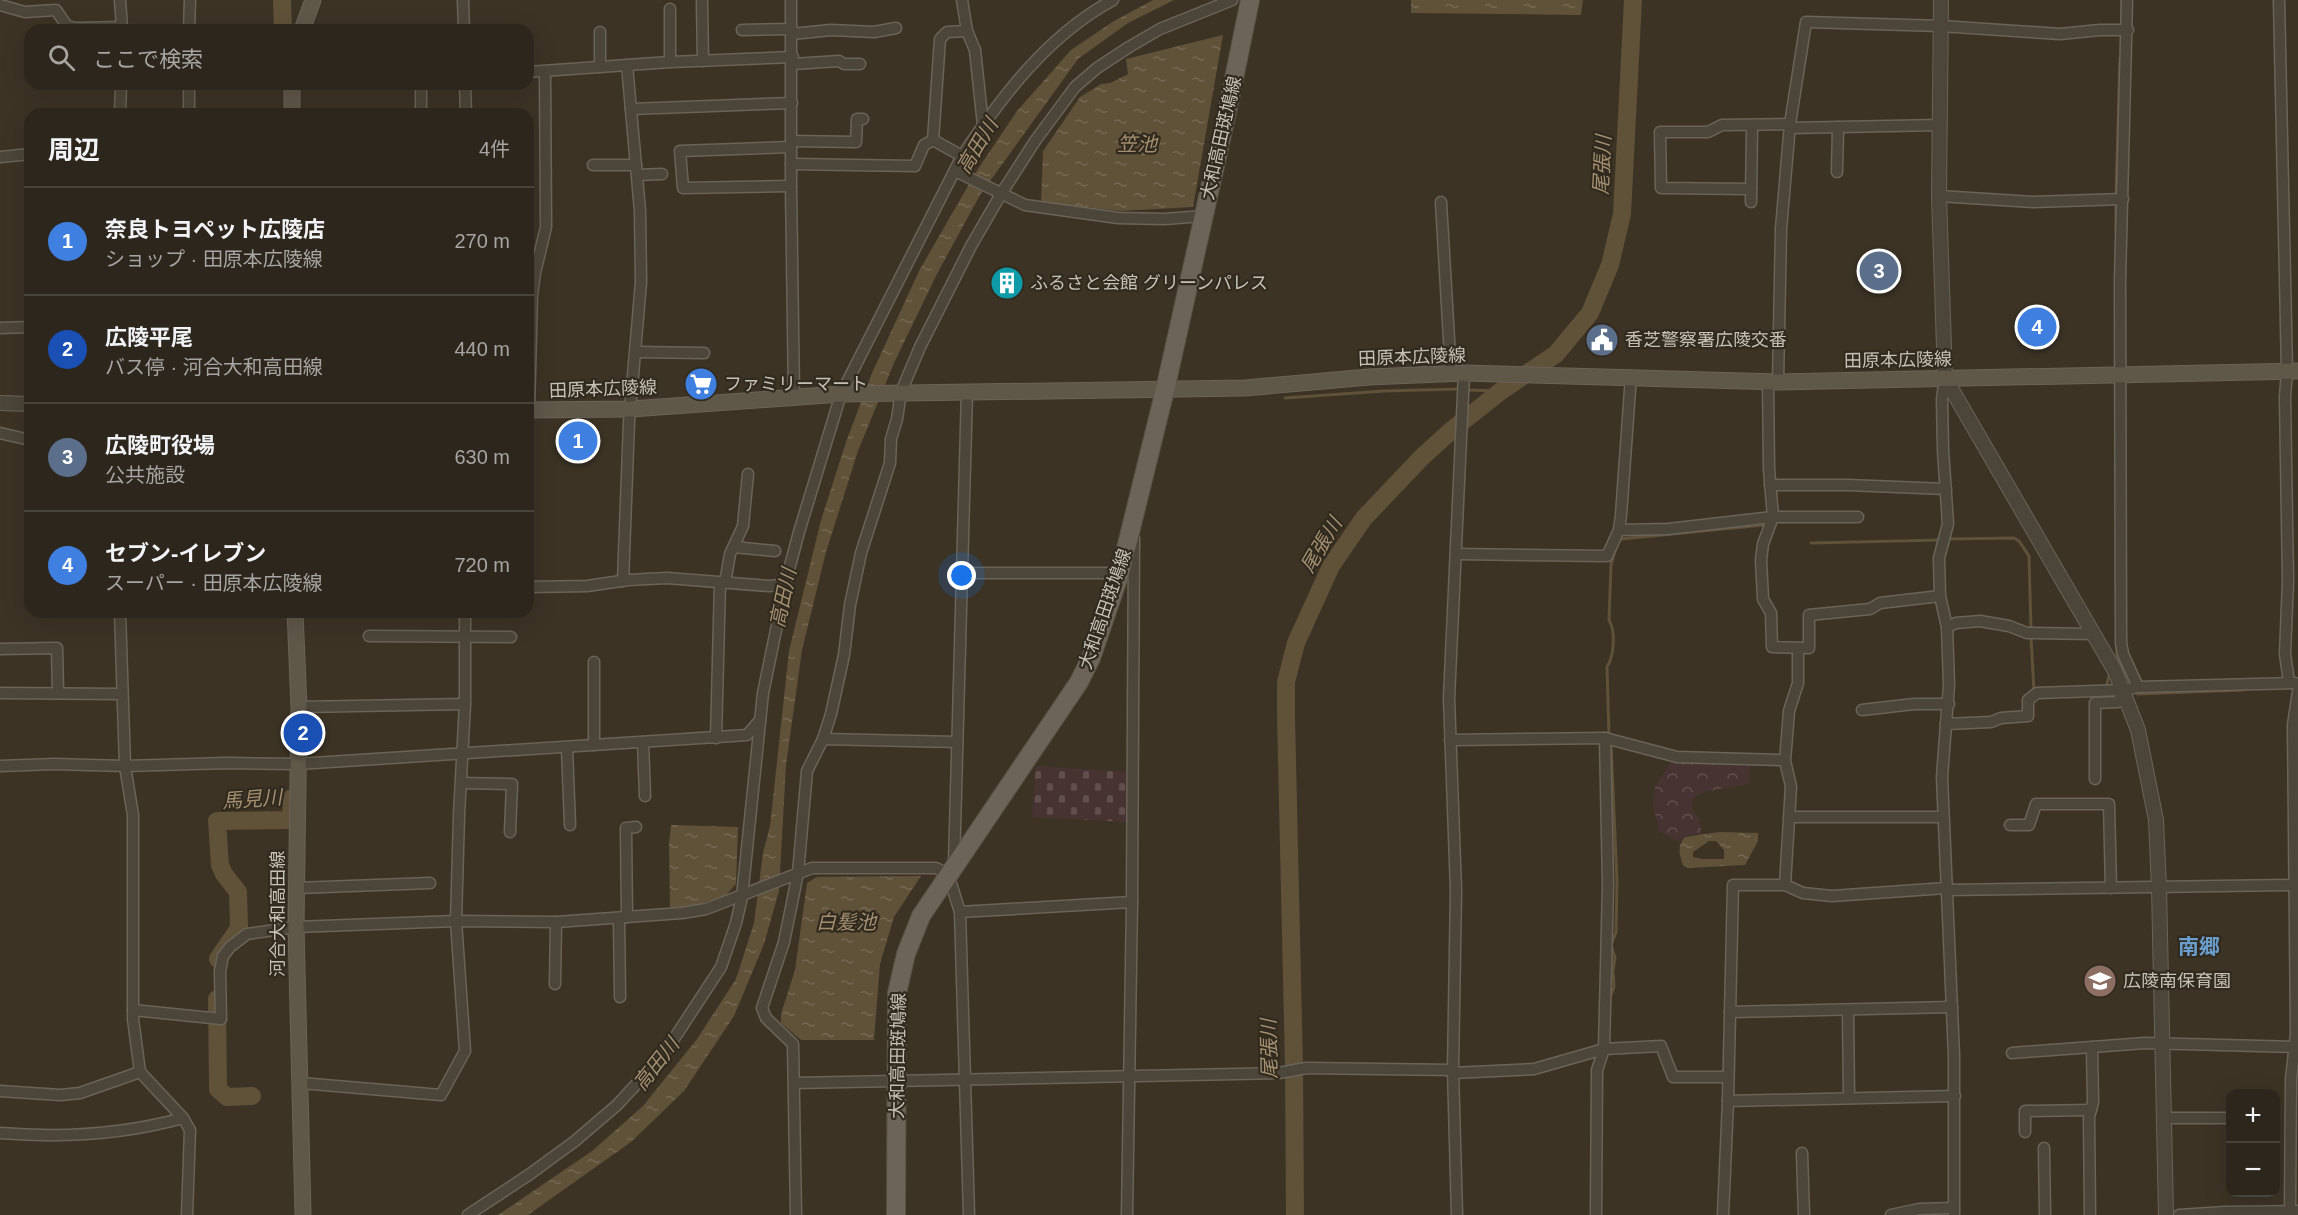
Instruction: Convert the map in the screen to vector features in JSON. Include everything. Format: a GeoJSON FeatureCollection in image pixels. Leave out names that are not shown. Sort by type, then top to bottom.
{"type":"FeatureCollection","features":[{"type":"Feature","properties":{"kind":"main road"},"geometry":{"type":"LineString","coordinates":[[304,24],[312,0]]}},
{"type":"Feature","properties":{"kind":"main road","name":"大和高田斑鳩線"},"geometry":{"type":"LineString","coordinates":[[896,1215],[897,993],[906,954],[921,916],[1079,682],[1091,658],[1120,573],[1164,390],[1250,0]]}},
{"type":"Feature","properties":{"kind":"main road"},"geometry":{"type":"LineString","coordinates":[[292,90],[292,108]]}},
{"type":"Feature","properties":{"kind":"main road","name":"田原本広陵線"},"geometry":{"type":"LineString","coordinates":[[534,410],[631,408],[794,396],[898,392],[1245,388],[1369,377],[1461,386],[1504,374],[1773,382],[2293,371]]}},
{"type":"Feature","properties":{"kind":"main road","name":"河合大和高田線"},"geometry":{"type":"LineString","coordinates":[[295,618],[298,706],[292,764],[297,888],[303,1215]]}},
{"type":"Feature","properties":{"kind":"street"},"geometry":{"type":"LineString","coordinates":[[120,0],[122,24]]}},
{"type":"Feature","properties":{"kind":"street"},"geometry":{"type":"LineString","coordinates":[[189,24],[190,0]]}},
{"type":"Feature","properties":{"kind":"street"},"geometry":{"type":"LineString","coordinates":[[463,0],[464,24]]}},
{"type":"Feature","properties":{"kind":"street"},"geometry":{"type":"LineString","coordinates":[[791,0],[794,396]]}},
{"type":"Feature","properties":{"kind":"street"},"geometry":{"type":"LineString","coordinates":[[962,0],[967,31],[975,50],[983,125]]}},
{"type":"Feature","properties":{"kind":"street"},"geometry":{"type":"LineString","coordinates":[[468,1215],[575,1141],[636,1087],[666,1051],[692,1009],[713,982],[747,895],[760,720],[767,668],[787,577],[844,394],[960,173],[962,156],[983,125],[1049,45],[1074,24],[1113,0]]}},
{"type":"Feature","properties":{"kind":"street"},"geometry":{"type":"LineString","coordinates":[[796,1215],[793,1044],[766,1018],[762,1008],[784,942],[795,875],[807,771],[823,739],[844,655],[850,605],[861,553],[890,463],[891,439],[897,419],[898,392],[970,246],[1000,193],[1075,87],[1097,68],[1129,46],[1160,29],[1232,0]]}},
{"type":"Feature","properties":{"kind":"street"},"geometry":{"type":"LineString","coordinates":[[1891,1215],[1919,1209],[1954,1212],[1955,1096],[1942,817],[1942,762],[1949,704],[1947,627],[1940,596],[1939,558],[1948,524],[1942,399],[1945,378],[1939,196],[1941,0]]}},
{"type":"Feature","properties":{"kind":"street"},"geometry":{"type":"LineString","coordinates":[[2094,779],[2095,703],[2118,702],[2123,654],[2121,643],[2118,200],[2122,151],[2122,30],[2127,0]]}},
{"type":"Feature","properties":{"kind":"street"},"geometry":{"type":"LineString","coordinates":[[1946,724],[1991,722],[2001,718],[2028,716],[2028,700],[2034,695],[2121,689],[2294,683],[2285,654],[2288,581],[2285,397],[2293,371],[2278,0]]}},
{"type":"Feature","properties":{"kind":"street"},"geometry":{"type":"LineString","coordinates":[[702,3],[703,61]]}},
{"type":"Feature","properties":{"kind":"street"},"geometry":{"type":"LineString","coordinates":[[0,5],[25,12],[56,10],[66,24]]}},
{"type":"Feature","properties":{"kind":"street"},"geometry":{"type":"LineString","coordinates":[[670,9],[670,62]]}},
{"type":"Feature","properties":{"kind":"street"},"geometry":{"type":"LineString","coordinates":[[1940,596],[1880,603],[1870,609],[1809,615],[1809,648],[1772,647],[1771,613],[1763,599],[1761,560],[1763,544],[1773,517],[1770,485],[1781,229],[1790,126],[1806,22],[1941,26],[2060,34],[2122,30]]}},
{"type":"Feature","properties":{"kind":"street"},"geometry":{"type":"LineString","coordinates":[[742,30],[874,32],[896,28]]}},
{"type":"Feature","properties":{"kind":"street"},"geometry":{"type":"LineString","coordinates":[[933,140],[940,39],[947,32],[967,31]]}},
{"type":"Feature","properties":{"kind":"street"},"geometry":{"type":"LineString","coordinates":[[600,32],[600,68]]}},
{"type":"Feature","properties":{"kind":"street"},"geometry":{"type":"LineString","coordinates":[[534,72],[703,61],[839,61],[844,64],[860,64]]}},
{"type":"Feature","properties":{"kind":"street"},"geometry":{"type":"LineString","coordinates":[[623,581],[631,408],[641,282],[636,170],[627,65]]}},
{"type":"Feature","properties":{"kind":"street"},"geometry":{"type":"LineString","coordinates":[[534,286],[546,226],[545,72]]}},
{"type":"Feature","properties":{"kind":"street"},"geometry":{"type":"LineString","coordinates":[[120,108],[121,90]]}},
{"type":"Feature","properties":{"kind":"street"},"geometry":{"type":"LineString","coordinates":[[189,90],[189,108]]}},
{"type":"Feature","properties":{"kind":"street"},"geometry":{"type":"LineString","coordinates":[[421,90],[421,108]]}},
{"type":"Feature","properties":{"kind":"street"},"geometry":{"type":"LineString","coordinates":[[465,90],[466,108]]}},
{"type":"Feature","properties":{"kind":"street"},"geometry":{"type":"LineString","coordinates":[[632,110],[792,103]]}},
{"type":"Feature","properties":{"kind":"street"},"geometry":{"type":"LineString","coordinates":[[791,186],[682,188],[680,152],[856,142],[857,119],[863,119]]}},
{"type":"Feature","properties":{"kind":"street"},"geometry":{"type":"LineString","coordinates":[[1751,189],[1661,188],[1660,132],[1708,132],[1722,125],[1838,127],[1939,125]]}},
{"type":"Feature","properties":{"kind":"street"},"geometry":{"type":"LineString","coordinates":[[1751,202],[1752,125]]}},
{"type":"Feature","properties":{"kind":"street"},"geometry":{"type":"LineString","coordinates":[[1837,172],[1838,127]]}},
{"type":"Feature","properties":{"kind":"street"},"geometry":{"type":"LineString","coordinates":[[933,140],[962,156]]}},
{"type":"Feature","properties":{"kind":"street"},"geometry":{"type":"LineString","coordinates":[[791,164],[915,166],[924,145],[933,140]]}},
{"type":"Feature","properties":{"kind":"street"},"geometry":{"type":"LineString","coordinates":[[0,156],[24,154]]}},
{"type":"Feature","properties":{"kind":"street"},"geometry":{"type":"LineString","coordinates":[[593,165],[662,174]]}},
{"type":"Feature","properties":{"kind":"street"},"geometry":{"type":"LineString","coordinates":[[960,173],[1025,205],[1107,217],[1164,219],[1203,216]]}},
{"type":"Feature","properties":{"kind":"street"},"geometry":{"type":"LineString","coordinates":[[1939,196],[2033,202],[2118,200]]}},
{"type":"Feature","properties":{"kind":"street"},"geometry":{"type":"LineString","coordinates":[[1441,202],[1461,386],[1462,434],[1449,698],[1456,890],[1453,1071],[1457,1215]]}},
{"type":"Feature","properties":{"kind":"street"},"geometry":{"type":"LineString","coordinates":[[0,328],[24,327]]}},
{"type":"Feature","properties":{"kind":"street"},"geometry":{"type":"LineString","coordinates":[[636,352],[704,353]]}},
{"type":"Feature","properties":{"kind":"street"},"geometry":{"type":"LineString","coordinates":[[1457,554],[1607,556],[1619,530],[1631,376]]}},
{"type":"Feature","properties":{"kind":"street"},"geometry":{"type":"LineString","coordinates":[[1945,378],[2094,634],[2138,730],[2149,775],[2156,820],[2166,1215]]}},
{"type":"Feature","properties":{"kind":"street"},"geometry":{"type":"LineString","coordinates":[[967,391],[951,870],[960,912],[969,1215]]}},
{"type":"Feature","properties":{"kind":"street"},"geometry":{"type":"LineString","coordinates":[[0,403],[24,404]]}},
{"type":"Feature","properties":{"kind":"street"},"geometry":{"type":"LineString","coordinates":[[0,433],[24,439]]}},
{"type":"Feature","properties":{"kind":"street"},"geometry":{"type":"LineString","coordinates":[[716,738],[722,583],[743,526],[748,474]]}},
{"type":"Feature","properties":{"kind":"street"},"geometry":{"type":"LineString","coordinates":[[1770,485],[1946,489]]}},
{"type":"Feature","properties":{"kind":"street"},"geometry":{"type":"LineString","coordinates":[[1619,530],[1668,530],[1773,517],[1858,517]]}},
{"type":"Feature","properties":{"kind":"street"},"geometry":{"type":"LineString","coordinates":[[1127,1215],[1135,574],[1133,518]]}},
{"type":"Feature","properties":{"kind":"street"},"geometry":{"type":"LineString","coordinates":[[734,547],[775,551]]}},
{"type":"Feature","properties":{"kind":"street"},"geometry":{"type":"LineString","coordinates":[[961,573],[1120,573]]}},
{"type":"Feature","properties":{"kind":"street"},"geometry":{"type":"LineString","coordinates":[[534,587],[587,586],[667,578],[769,586],[779,585],[787,577]]}},
{"type":"Feature","properties":{"kind":"street"},"geometry":{"type":"LineString","coordinates":[[120,618],[125,766],[133,815],[133,1010],[140,1072],[183,1118],[190,1130],[187,1215]]}},
{"type":"Feature","properties":{"kind":"street"},"geometry":{"type":"LineString","coordinates":[[301,1083],[441,1095],[465,1051],[456,921],[465,704],[465,618]]}},
{"type":"Feature","properties":{"kind":"street"},"geometry":{"type":"LineString","coordinates":[[1947,627],[1956,623],[1980,621],[2009,626],[2030,633],[2094,634]]}},
{"type":"Feature","properties":{"kind":"street"},"geometry":{"type":"LineString","coordinates":[[369,636],[511,637]]}},
{"type":"Feature","properties":{"kind":"street"},"geometry":{"type":"LineString","coordinates":[[0,649],[57,648],[58,693]]}},
{"type":"Feature","properties":{"kind":"street"},"geometry":{"type":"LineString","coordinates":[[1785,885],[1791,786],[1785,761],[1789,711],[1798,682],[1798,648]]}},
{"type":"Feature","properties":{"kind":"street"},"geometry":{"type":"LineString","coordinates":[[594,662],[594,745]]}},
{"type":"Feature","properties":{"kind":"street"},"geometry":{"type":"LineString","coordinates":[[2179,1215],[2294,1211],[2293,725],[2298,692]]}},
{"type":"Feature","properties":{"kind":"street"},"geometry":{"type":"LineString","coordinates":[[0,693],[122,694]]}},
{"type":"Feature","properties":{"kind":"street"},"geometry":{"type":"LineString","coordinates":[[298,706],[465,704]]}},
{"type":"Feature","properties":{"kind":"street"},"geometry":{"type":"LineString","coordinates":[[1862,710],[1914,704],[1949,704]]}},
{"type":"Feature","properties":{"kind":"street"},"geometry":{"type":"LineString","coordinates":[[0,766],[292,764],[567,748],[747,735],[760,720]]}},
{"type":"Feature","properties":{"kind":"street"},"geometry":{"type":"LineString","coordinates":[[1450,740],[1605,738],[1677,757],[1780,760]]}},
{"type":"Feature","properties":{"kind":"street"},"geometry":{"type":"LineString","coordinates":[[1596,1215],[1598,1070],[1604,1049],[1608,885],[1605,738]]}},
{"type":"Feature","properties":{"kind":"street"},"geometry":{"type":"LineString","coordinates":[[823,739],[957,742]]}},
{"type":"Feature","properties":{"kind":"street"},"geometry":{"type":"LineString","coordinates":[[643,742],[645,796]]}},
{"type":"Feature","properties":{"kind":"street"},"geometry":{"type":"LineString","coordinates":[[567,748],[570,825]]}},
{"type":"Feature","properties":{"kind":"street"},"geometry":{"type":"LineString","coordinates":[[461,783],[512,784],[510,832]]}},
{"type":"Feature","properties":{"kind":"street"},"geometry":{"type":"LineString","coordinates":[[2010,825],[2029,825],[2036,804],[2109,804],[2110,888]]}},
{"type":"Feature","properties":{"kind":"street"},"geometry":{"type":"LineString","coordinates":[[1790,817],[1942,817]]}},
{"type":"Feature","properties":{"kind":"street"},"geometry":{"type":"LineString","coordinates":[[620,997],[626,828],[636,828]]}},
{"type":"Feature","properties":{"kind":"street"},"geometry":{"type":"LineString","coordinates":[[133,1010],[218,1019],[220,971],[223,956],[230,947],[247,934],[296,927],[456,921],[556,922],[682,913],[706,909],[819,867],[901,867],[951,870]]}},
{"type":"Feature","properties":{"kind":"street"},"geometry":{"type":"LineString","coordinates":[[297,888],[430,883]]}},
{"type":"Feature","properties":{"kind":"street"},"geometry":{"type":"LineString","coordinates":[[1723,1215],[1733,885],[1785,885],[1803,893],[1832,896],[1946,889],[2295,885]]}},
{"type":"Feature","properties":{"kind":"street"},"geometry":{"type":"LineString","coordinates":[[960,912],[1132,902]]}},
{"type":"Feature","properties":{"kind":"street"},"geometry":{"type":"LineString","coordinates":[[555,984],[556,922]]}},
{"type":"Feature","properties":{"kind":"street"},"geometry":{"type":"LineString","coordinates":[[1730,1012],[1952,1007]]}},
{"type":"Feature","properties":{"kind":"street"},"geometry":{"type":"LineString","coordinates":[[1848,1010],[1849,1098]]}},
{"type":"Feature","properties":{"kind":"street"},"geometry":{"type":"LineString","coordinates":[[2012,1053],[2163,1043],[2295,1047]]}},
{"type":"Feature","properties":{"kind":"street"},"geometry":{"type":"LineString","coordinates":[[794,1083],[1285,1072],[1301,1068],[1453,1071],[1534,1068],[1604,1049],[1661,1046],[1673,1077],[1728,1077]]}},
{"type":"Feature","properties":{"kind":"street"},"geometry":{"type":"LineString","coordinates":[[2090,1215],[2089,1117],[2093,1102],[2092,1047]]}},
{"type":"Feature","properties":{"kind":"street"},"geometry":{"type":"LineString","coordinates":[[0,1091],[60,1095],[80,1093],[140,1072]]}},
{"type":"Feature","properties":{"kind":"street"},"geometry":{"type":"LineString","coordinates":[[1728,1101],[1955,1096]]}},
{"type":"Feature","properties":{"kind":"street"},"geometry":{"type":"LineString","coordinates":[[2025,1132],[2025,1111],[2091,1110]]}},
{"type":"Feature","properties":{"kind":"street"},"geometry":{"type":"LineString","coordinates":[[0,1133],[79,1134],[130,1129],[183,1118]]}},
{"type":"Feature","properties":{"kind":"street"},"geometry":{"type":"LineString","coordinates":[[2164,1118],[2226,1118]]}},
{"type":"Feature","properties":{"kind":"street"},"geometry":{"type":"LineString","coordinates":[[2044,1148],[2045,1215]]}},
{"type":"Feature","properties":{"kind":"street"},"geometry":{"type":"LineString","coordinates":[[1802,1153],[1804,1215]]}},
{"type":"Feature","properties":{"kind":"green space"},"geometry":{"type":"Polygon","coordinates":[[[1673,759],[1750,761],[1749,784],[1703,792],[1692,799],[1692,811],[1700,819],[1701,834],[1685,836],[1680,842],[1660,832],[1653,807],[1655,787],[1673,759]]]}},
{"type":"Feature","properties":{"kind":"green space"},"geometry":{"type":"Polygon","coordinates":[[[1036,766],[1128,772],[1127,822],[1032,817],[1036,766]]]}},
{"type":"Feature","properties":{"kind":"water"},"geometry":{"type":"Polygon","coordinates":[[[1153,0],[1174,0],[1128,23],[1078,59],[980,195],[937,274],[894,363],[858,451],[826,552],[802,650],[786,765],[779,891],[764,944],[734,1016],[684,1091],[631,1142],[528,1215],[498,1215],[592,1151],[643,1106],[697,1039],[736,979],[754,923],[763,853],[770,826],[789,651],[821,520],[846,442],[872,373],[919,271],[976,172],[1017,111],[1071,50],[1114,21],[1153,0]]]}},
{"type":"Feature","properties":{"kind":"water"},"geometry":{"type":"Polygon","coordinates":[[[1411,0],[1583,0],[1581,15],[1411,13],[1411,0]]]}},
{"type":"Feature","properties":{"kind":"water","name":"笠池"},"geometry":{"type":"Polygon","coordinates":[[[1223,35],[1193,207],[1120,211],[1041,202],[1043,151],[1080,97],[1101,84],[1110,83],[1128,74],[1126,59],[1223,35]]]}},
{"type":"Feature","properties":{"kind":"water"},"geometry":{"type":"Polygon","coordinates":[[[671,825],[738,827],[736,884],[726,895],[688,908],[670,908],[671,825]]]}},
{"type":"Feature","properties":{"kind":"water"},"geometry":{"type":"Polygon","coordinates":[[[1719,832],[1758,833],[1758,841],[1745,865],[1688,868],[1683,865],[1680,854],[1680,847],[1685,837],[1719,832]],[[1709,841],[1693,852],[1693,857],[1724,859],[1724,850],[1716,841],[1709,841]]]}},
{"type":"Feature","properties":{"kind":"water","name":"白髪池"},"geometry":{"type":"Polygon","coordinates":[[[921,876],[894,917],[880,964],[874,1040],[801,1040],[781,1023],[781,1014],[795,970],[807,883],[817,877],[921,876]]]}},
{"type":"Feature","properties":{"kind":"waterway","name":"馬見川"},"geometry":{"type":"LineString","coordinates":[[282,0],[283,24]]}},
{"type":"Feature","properties":{"kind":"waterway","name":"尾張川"},"geometry":{"type":"LineString","coordinates":[[1295,1215],[1286,682],[1296,643],[1331,566],[1364,518],[1422,457],[1453,429],[1501,391],[1556,354],[1590,313],[1610,265],[1622,214],[1633,0]]}},
{"type":"Feature","properties":{"kind":"waterway"},"geometry":{"type":"LineString","coordinates":[[2122,0],[2122,10]]}},
{"type":"Feature","properties":{"kind":"waterway"},"geometry":{"type":"LineString","coordinates":[[2116,196],[2120,58]]}},
{"type":"Feature","properties":{"kind":"waterway"},"geometry":{"type":"LineString","coordinates":[[2116,202],[2116,232]]}},
{"type":"Feature","properties":{"kind":"waterway"},"geometry":{"type":"LineString","coordinates":[[1285,398],[1384,391],[1460,389]]}},
{"type":"Feature","properties":{"kind":"waterway"},"geometry":{"type":"LineString","coordinates":[[1466,390],[1501,391]]}},
{"type":"Feature","properties":{"kind":"waterway"},"geometry":{"type":"LineString","coordinates":[[1618,542],[1621,539],[1764,525]]}},
{"type":"Feature","properties":{"kind":"waterway"},"geometry":{"type":"LineString","coordinates":[[1948,539],[2014,538],[2019,541],[2029,556],[2031,630]]}},
{"type":"Feature","properties":{"kind":"waterway"},"geometry":{"type":"LineString","coordinates":[[1811,543],[1941,540]]}},
{"type":"Feature","properties":{"kind":"waterway"},"geometry":{"type":"LineString","coordinates":[[1609,736],[1607,667],[1613,644],[1613,631],[1609,620],[1611,565],[1615,551]]}},
{"type":"Feature","properties":{"kind":"waterway"},"geometry":{"type":"LineString","coordinates":[[2116,565],[2117,655],[2126,673]]}},
{"type":"Feature","properties":{"kind":"waterway"},"geometry":{"type":"LineString","coordinates":[[2031,637],[2034,692]]}},
{"type":"Feature","properties":{"kind":"waterway"},"geometry":{"type":"LineString","coordinates":[[2106,688],[2109,676]]}},
{"type":"Feature","properties":{"kind":"waterway"},"geometry":{"type":"LineString","coordinates":[[2135,690],[2137,694],[2243,690]]}},
{"type":"Feature","properties":{"kind":"waterway"},"geometry":{"type":"LineString","coordinates":[[1609,1000],[1614,987],[1615,958],[1611,945],[1616,932],[1617,882],[1611,743]]}},
{"type":"Feature","properties":{"kind":"waterway","name":"馬見川"},"geometry":{"type":"LineString","coordinates":[[218,959],[239,928],[238,892],[220,865],[217,821],[291,820],[292,798]]}},
{"type":"Feature","properties":{"kind":"waterway","name":"馬見川"},"geometry":{"type":"LineString","coordinates":[[217,999],[218,1089],[227,1097],[252,1096]]}},
{"type":"Feature","properties":{"kind":"place","name":"広陵町役場"},"geometry":{"type":"Point","coordinates":[1879,271]}},
{"type":"Feature","properties":{"kind":"place","name":"ふるさと会館 グリーンパレス"},"geometry":{"type":"Point","coordinates":[1007,283]}},
{"type":"Feature","properties":{"kind":"place","name":"セブン-イレブン"},"geometry":{"type":"Point","coordinates":[2037,327]}},
{"type":"Feature","properties":{"kind":"place","name":"香芝警察署広陵交番"},"geometry":{"type":"Point","coordinates":[1602,340]}},
{"type":"Feature","properties":{"kind":"place","name":"ファミリーマート"},"geometry":{"type":"Point","coordinates":[701,384]}},
{"type":"Feature","properties":{"kind":"place","name":"奈良トヨペット広陵店"},"geometry":{"type":"Point","coordinates":[578,441]}},
{"type":"Feature","properties":{"kind":"place","name":"広陵平尾"},"geometry":{"type":"Point","coordinates":[303,733]}},
{"type":"Feature","properties":{"kind":"place","name":"広陵南保育園"},"geometry":{"type":"Point","coordinates":[2100,981]}},
{"type":"Feature","properties":{"kind":"district","name":"南郷"},"geometry":{"type":"Point","coordinates":[2199,947]}},
{"type":"Feature","properties":{"kind":"water label","name":"高田川"},"geometry":{"type":"Point","coordinates":[977,146]}},
{"type":"Feature","properties":{"kind":"water label","name":"高田川"},"geometry":{"type":"Point","coordinates":[783,598]}},
{"type":"Feature","properties":{"kind":"water label","name":"高田川"},"geometry":{"type":"Point","coordinates":[656,1064]}}]}
